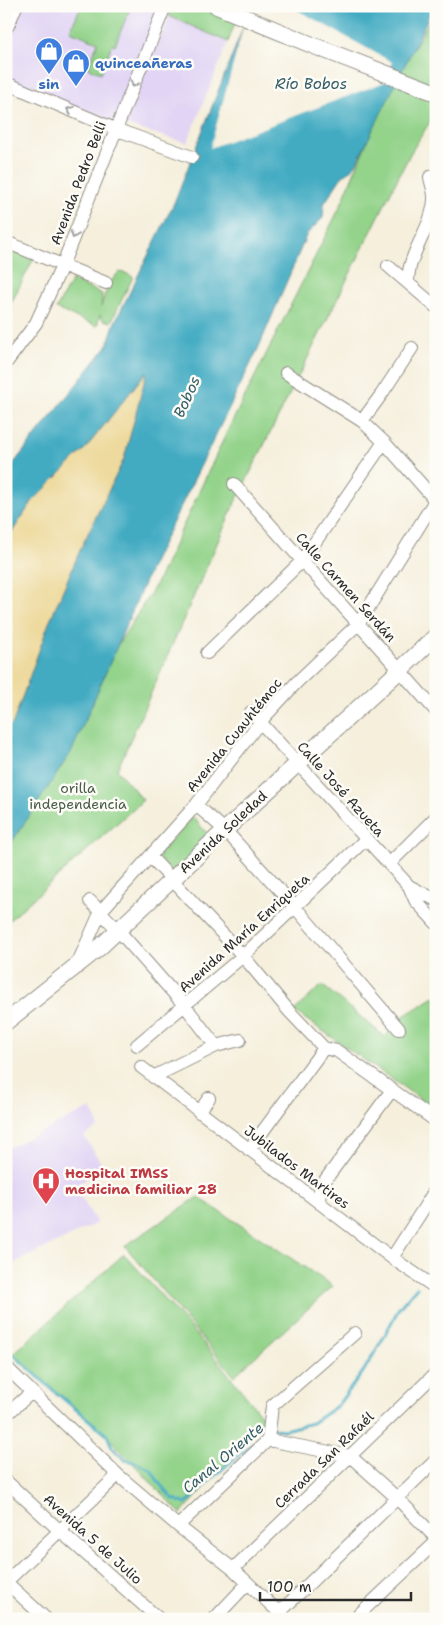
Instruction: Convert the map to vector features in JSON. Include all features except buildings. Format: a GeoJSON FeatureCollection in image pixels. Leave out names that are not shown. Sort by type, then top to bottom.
{"type":"FeatureCollection","features":[{"type":"Feature","properties":{"kind":"main road"},"geometry":{"type":"LineString","coordinates":[[6,25],[14,6]]}},
{"type":"Feature","properties":{"kind":"main road"},"geometry":{"type":"LineString","coordinates":[[217,6],[436,92]]}},
{"type":"Feature","properties":{"kind":"main road","name":"Avenida Soledad"},"geometry":{"type":"LineString","coordinates":[[6,1022],[76,967],[118,930],[436,636]]}},
{"type":"Feature","properties":{"kind":"street","name":"Avenida Pedro Belli"},"geometry":{"type":"LineString","coordinates":[[6,363],[36,323],[62,266],[165,6]]}},
{"type":"Feature","properties":{"kind":"street"},"geometry":{"type":"LineString","coordinates":[[6,83],[115,130],[192,157]]}},
{"type":"Feature","properties":{"kind":"street"},"geometry":{"type":"LineString","coordinates":[[408,282],[408,270],[413,254],[428,222],[434,201],[433,176]]}},
{"type":"Feature","properties":{"kind":"street"},"geometry":{"type":"LineString","coordinates":[[6,242],[106,284]]}},
{"type":"Feature","properties":{"kind":"street"},"geometry":{"type":"LineString","coordinates":[[388,266],[436,307]]}},
{"type":"Feature","properties":{"kind":"street"},"geometry":{"type":"LineString","coordinates":[[362,421],[412,348]]}},
{"type":"Feature","properties":{"kind":"street"},"geometry":{"type":"LineString","coordinates":[[286,373],[362,421],[384,442],[436,500]]}},
{"type":"Feature","properties":{"kind":"street"},"geometry":{"type":"LineString","coordinates":[[207,653],[302,561],[384,442]]}},
{"type":"Feature","properties":{"kind":"street","name":"Calle Carmen Serdán"},"geometry":{"type":"LineString","coordinates":[[234,484],[436,711]]}},
{"type":"Feature","properties":{"kind":"street","name":"Avenida Cuauhtémoc"},"geometry":{"type":"LineString","coordinates":[[76,967],[101,911],[196,805],[260,722],[297,682],[359,623],[436,500]]}},
{"type":"Feature","properties":{"kind":"street","name":"Calle José Azueta"},"geometry":{"type":"LineString","coordinates":[[251,712],[409,886],[415,900],[436,923]]}},
{"type":"Feature","properties":{"kind":"street"},"geometry":{"type":"LineString","coordinates":[[196,805],[224,830],[296,907],[399,1029]]}},
{"type":"Feature","properties":{"kind":"street"},"geometry":{"type":"LineString","coordinates":[[389,864],[435,818]]}},
{"type":"Feature","properties":{"kind":"street","name":"Avenida María Enriqueta"},"geometry":{"type":"LineString","coordinates":[[138,1045],[243,956],[366,839]]}},
{"type":"Feature","properties":{"kind":"street"},"geometry":{"type":"LineString","coordinates":[[150,856],[243,956],[289,1012],[324,1048],[337,1051],[436,1121]]}},
{"type":"Feature","properties":{"kind":"street","name":"Calle José Azueta"},"geometry":{"type":"LineString","coordinates":[[409,886],[436,900]]}},
{"type":"Feature","properties":{"kind":"street"},"geometry":{"type":"LineString","coordinates":[[90,901],[185,1006],[216,1046]]}},
{"type":"Feature","properties":{"kind":"street"},"geometry":{"type":"LineString","coordinates":[[153,1077],[216,1046],[240,1040]]}},
{"type":"Feature","properties":{"kind":"street"},"geometry":{"type":"LineString","coordinates":[[249,1150],[324,1048]]}},
{"type":"Feature","properties":{"kind":"street","name":"Jubilados Martires"},"geometry":{"type":"LineString","coordinates":[[141,1067],[392,1258],[436,1288]]}},
{"type":"Feature","properties":{"kind":"street"},"geometry":{"type":"LineString","coordinates":[[319,1203],[320,1189],[323,1183],[392,1090]]}},
{"type":"Feature","properties":{"kind":"street"},"geometry":{"type":"LineString","coordinates":[[199,1112],[209,1098]]}},
{"type":"Feature","properties":{"kind":"street"},"geometry":{"type":"LineString","coordinates":[[392,1258],[436,1189]]}},
{"type":"Feature","properties":{"kind":"street"},"geometry":{"type":"LineString","coordinates":[[178,1526],[268,1440],[272,1406],[355,1332]]}},
{"type":"Feature","properties":{"kind":"street"},"geometry":{"type":"LineString","coordinates":[[6,1367],[118,1475],[178,1526],[233,1569],[282,1616],[436,1460]]}},
{"type":"Feature","properties":{"kind":"street","name":"Cerrada San Rafaél"},"geometry":{"type":"LineString","coordinates":[[233,1569],[436,1373]]}},
{"type":"Feature","properties":{"kind":"street"},"geometry":{"type":"LineString","coordinates":[[6,1415],[32,1392]]}},
{"type":"Feature","properties":{"kind":"street"},"geometry":{"type":"LineString","coordinates":[[268,1440],[350,1456],[397,1498],[436,1538]]}},
{"type":"Feature","properties":{"kind":"street"},"geometry":{"type":"LineString","coordinates":[[46,1619],[6,1582],[118,1475]]}},
{"type":"Feature","properties":{"kind":"street","name":"Avenida 5 de Julio"},"geometry":{"type":"LineString","coordinates":[[6,1481],[159,1619]]}},
{"type":"Feature","properties":{"kind":"street"},"geometry":{"type":"LineString","coordinates":[[354,1619],[436,1542]]}},
{"type":"Feature","properties":{"kind":"street"},"geometry":{"type":"LineString","coordinates":[[214,1619],[248,1583]]}},
{"type":"Feature","properties":{"kind":"shaded area"},"geometry":{"type":"Polygon","coordinates":[[[18,6],[165,6],[115,126],[6,80],[6,34],[18,6]]]}},
{"type":"Feature","properties":{"kind":"shaded area"},"geometry":{"type":"Polygon","coordinates":[[[169,16],[228,42],[187,143],[122,124],[169,16]]]}},
{"type":"Feature","properties":{"kind":"shaded area","name":"Hospital IMSS medicina familiar 28"},"geometry":{"type":"Polygon","coordinates":[[[91,1108],[99,1127],[84,1136],[105,1169],[74,1186],[97,1223],[6,1267],[6,1149],[91,1108]]]}},
{"type":"Feature","properties":{"kind":"green space"},"geometry":{"type":"Polygon","coordinates":[[[81,6],[131,6],[115,45],[112,44],[101,73],[88,68],[98,42],[70,31],[81,6]]]}},
{"type":"Feature","properties":{"kind":"green space"},"geometry":{"type":"Polygon","coordinates":[[[173,6],[198,6],[236,21],[228,42],[169,16],[173,6]]]}},
{"type":"Feature","properties":{"kind":"green space","name":"orilla independencia"},"geometry":{"type":"Polygon","coordinates":[[[436,9],[436,112],[410,154],[234,505],[117,770],[143,800],[6,923],[6,827],[46,759],[155,586],[226,434],[339,209],[384,101],[436,9]]]}},
{"type":"Feature","properties":{"kind":"green space"},"geometry":{"type":"Polygon","coordinates":[[[6,249],[34,258],[6,313],[6,249]]]}},
{"type":"Feature","properties":{"kind":"green space"},"geometry":{"type":"Polygon","coordinates":[[[119,272],[133,277],[111,322],[103,320],[100,315],[97,326],[56,309],[72,280],[102,294],[101,307],[107,288],[119,272]]]}},
{"type":"Feature","properties":{"kind":"green space"},"geometry":{"type":"Polygon","coordinates":[[[193,817],[210,837],[173,873],[156,856],[193,817]]]}},
{"type":"Feature","properties":{"kind":"green space"},"geometry":{"type":"Polygon","coordinates":[[[322,985],[385,1037],[402,1017],[436,996],[436,1110],[294,1011],[322,985]]]}},
{"type":"Feature","properties":{"kind":"green space"},"geometry":{"type":"Polygon","coordinates":[[[198,1197],[333,1286],[234,1376],[125,1246],[198,1197]]]}},
{"type":"Feature","properties":{"kind":"green space"},"geometry":{"type":"Polygon","coordinates":[[[124,1254],[198,1336],[265,1420],[181,1514],[98,1427],[13,1354],[124,1254]]]}},
{"type":"Feature","properties":{"kind":"sand"},"geometry":{"type":"Polygon","coordinates":[[[148,370],[124,459],[81,548],[49,623],[13,723],[6,730],[6,541],[32,502],[86,448],[148,370]]]}},
{"type":"Feature","properties":{"kind":"water","name":"Río Bobos"},"geometry":{"type":"Polygon","coordinates":[[[256,6],[434,6],[355,166],[341,178],[324,204],[323,218],[307,234],[258,349],[152,565],[72,751],[6,851],[6,730],[13,723],[49,623],[81,548],[124,459],[147,371],[86,448],[32,502],[6,541],[6,473],[107,346],[114,324],[174,203],[243,28],[215,132],[256,6]]]}},
{"type":"Feature","properties":{"kind":"pier"},"geometry":{"type":"Polygon","coordinates":[[[252,6],[290,6],[392,62],[385,82],[210,148],[243,28],[244,26],[243,36],[252,6]]]}},
{"type":"Feature","properties":{"kind":"waterway","name":"Canal Oriente"},"geometry":{"type":"LineString","coordinates":[[434,1273],[436,1269]]}},
{"type":"Feature","properties":{"kind":"waterway","name":"Canal Oriente"},"geometry":{"type":"LineString","coordinates":[[273,1429],[284,1430],[312,1423],[337,1406],[363,1372],[399,1308],[417,1287]]}},
{"type":"Feature","properties":{"kind":"waterway","name":"Canal Oriente"},"geometry":{"type":"LineString","coordinates":[[6,1348],[107,1435],[112,1447],[125,1460],[135,1462],[151,1470],[172,1498],[186,1504],[214,1476],[266,1433]]}},
{"type":"Feature","properties":{"kind":"place","name":"sin"},"geometry":{"type":"Point","coordinates":[49,75]}},
{"type":"Feature","properties":{"kind":"place","name":"quinceañeras"},"geometry":{"type":"Point","coordinates":[76,87]}},
{"type":"Feature","properties":{"kind":"place","name":"Hospital IMSS medicina familiar 28"},"geometry":{"type":"Point","coordinates":[46,1205]}},
{"type":"Feature","properties":{"kind":"water label","name":"Bobos"},"geometry":{"type":"Point","coordinates":[187,397]}}]}
